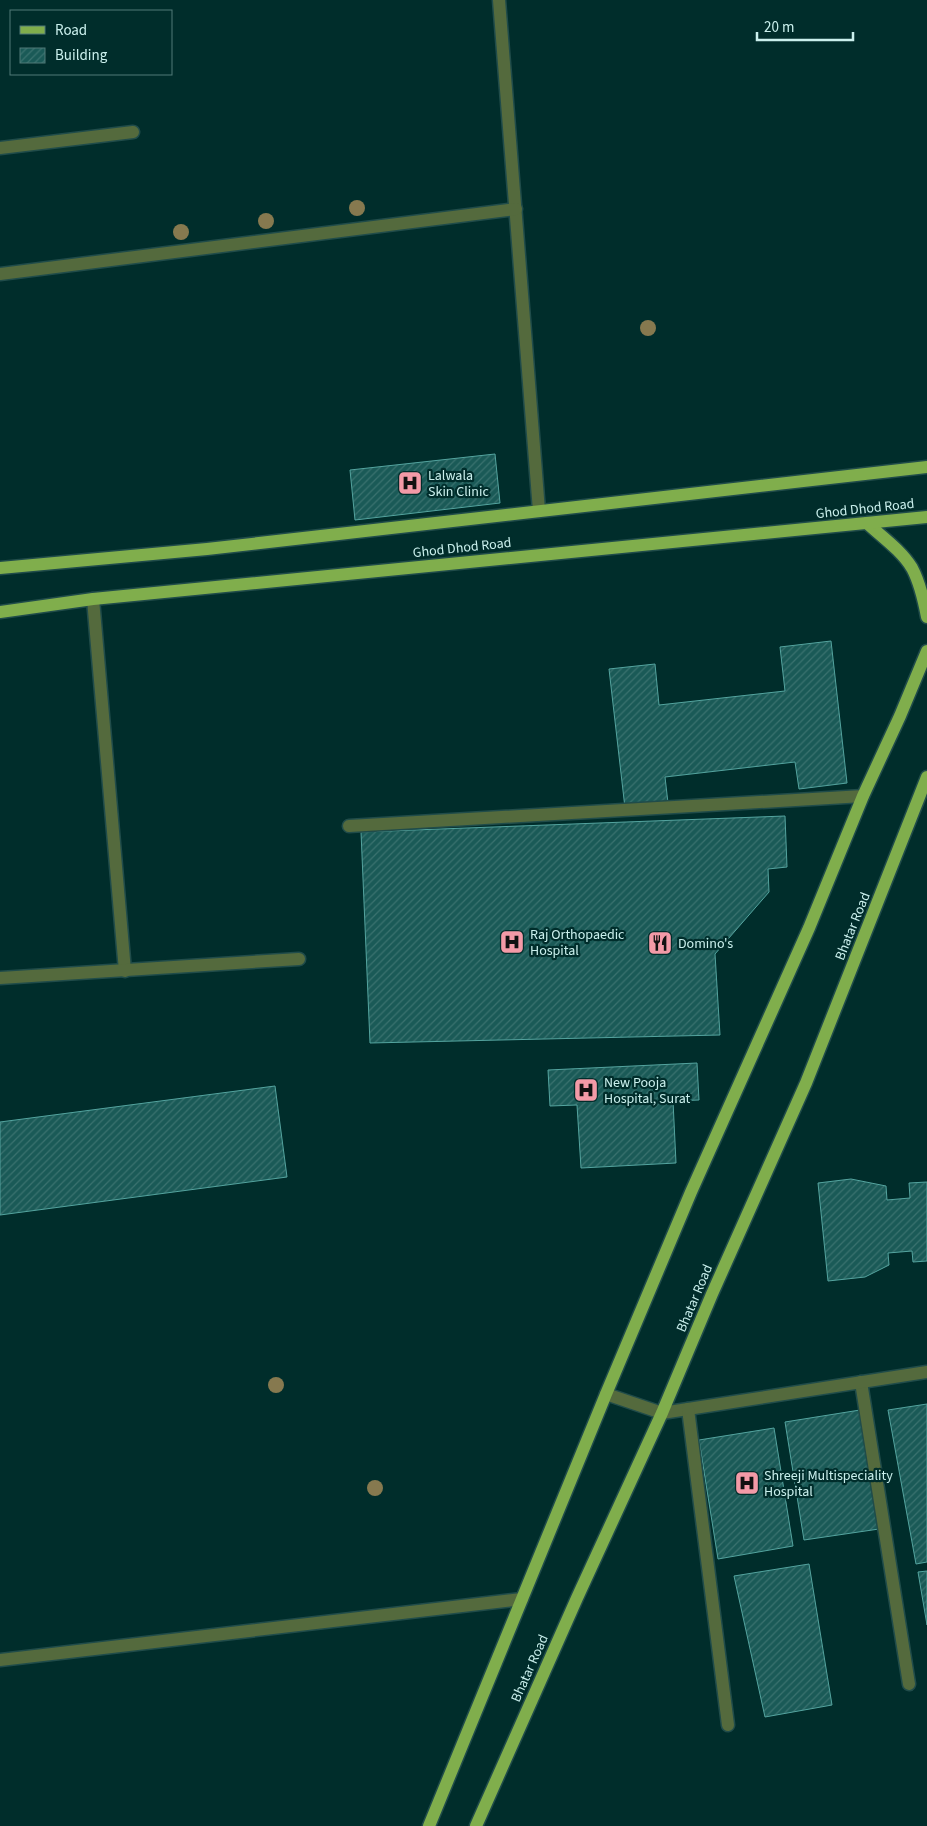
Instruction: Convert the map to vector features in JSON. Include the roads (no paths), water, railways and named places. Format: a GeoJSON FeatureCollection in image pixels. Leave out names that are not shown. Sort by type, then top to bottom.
{"type":"FeatureCollection","features":[{"type":"Feature","properties":{"kind":"main road"},"geometry":{"type":"LineString","coordinates":[[0,568],[207,549],[927,467]]}},
{"type":"Feature","properties":{"kind":"main road","name":"Ghod Dhod Road"},"geometry":{"type":"LineString","coordinates":[[0,612],[93,599],[927,517]]}},
{"type":"Feature","properties":{"kind":"main road"},"geometry":{"type":"LineString","coordinates":[[866,523],[901,554],[912,568],[922,594],[927,617]]}},
{"type":"Feature","properties":{"kind":"main road"},"geometry":{"type":"LineString","coordinates":[[428,1826],[691,1192],[809,928],[863,796],[900,716],[927,651]]}},
{"type":"Feature","properties":{"kind":"main road","name":"Bhatar Road"},"geometry":{"type":"LineString","coordinates":[[476,1826],[577,1598],[662,1413],[712,1294],[806,1083],[927,777]]}},
{"type":"Feature","properties":{"kind":"street"},"geometry":{"type":"LineString","coordinates":[[499,0],[539,511]]}},
{"type":"Feature","properties":{"kind":"street"},"geometry":{"type":"LineString","coordinates":[[0,148],[133,132]]}},
{"type":"Feature","properties":{"kind":"street"},"geometry":{"type":"LineString","coordinates":[[0,274],[516,209]]}},
{"type":"Feature","properties":{"kind":"street"},"geometry":{"type":"LineString","coordinates":[[93,599],[125,971]]}},
{"type":"Feature","properties":{"kind":"street"},"geometry":{"type":"LineString","coordinates":[[349,826],[863,796]]}},
{"type":"Feature","properties":{"kind":"street"},"geometry":{"type":"LineString","coordinates":[[0,978],[299,959]]}},
{"type":"Feature","properties":{"kind":"street"},"geometry":{"type":"LineString","coordinates":[[606,1394],[662,1413],[927,1372]]}},
{"type":"Feature","properties":{"kind":"street"},"geometry":{"type":"LineString","coordinates":[[862,1382],[909,1684]]}},
{"type":"Feature","properties":{"kind":"street"},"geometry":{"type":"LineString","coordinates":[[688,1408],[728,1725]]}},
{"type":"Feature","properties":{"kind":"street"},"geometry":{"type":"LineString","coordinates":[[0,1660],[522,1599]]}},
{"type":"Feature","properties":{"kind":"place","name":"Lalwala Skin Clinic"},"geometry":{"type":"Point","coordinates":[410,483]}},
{"type":"Feature","properties":{"kind":"place","name":"Raj Orthopaedic Hospital"},"geometry":{"type":"Point","coordinates":[512,942]}},
{"type":"Feature","properties":{"kind":"place","name":"Domino's"},"geometry":{"type":"Point","coordinates":[660,943]}},
{"type":"Feature","properties":{"kind":"place","name":"New Pooja Hospital, Surat"},"geometry":{"type":"Point","coordinates":[586,1090]}},
{"type":"Feature","properties":{"kind":"place","name":"Shreeji Multispeciality Hospital"},"geometry":{"type":"Point","coordinates":[747,1483]}}]}
